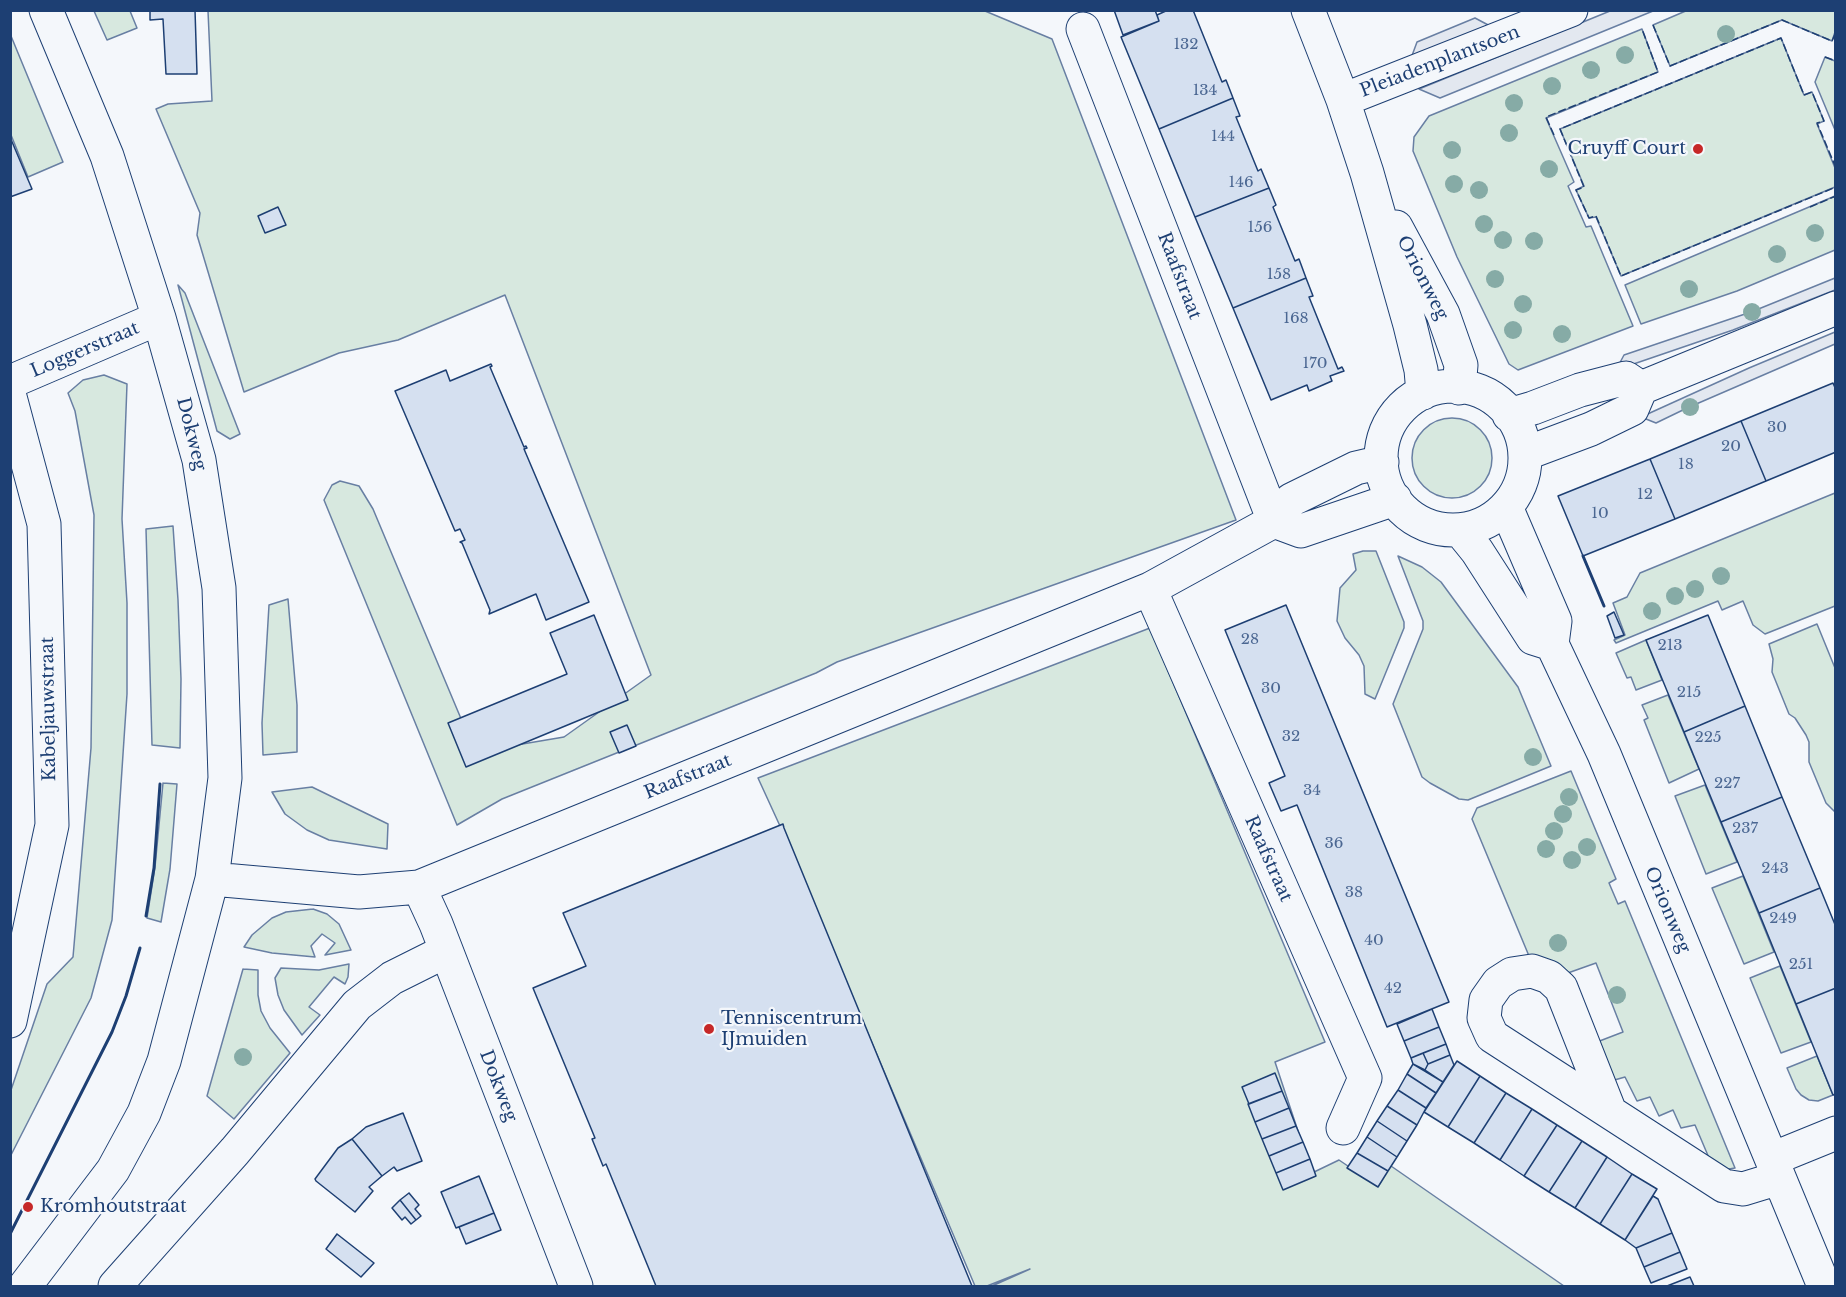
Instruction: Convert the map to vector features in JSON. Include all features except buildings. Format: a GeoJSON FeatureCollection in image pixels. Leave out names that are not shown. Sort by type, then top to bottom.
{"type":"FeatureCollection","features":[{"type":"Feature","properties":{"kind":"street","name":"Dokweg"},"geometry":{"type":"LineString","coordinates":[[46,10],[107,156],[159,318],[199,460],[219,588],[225,777],[212,879]]}},
{"type":"Feature","properties":{"kind":"street","name":"Orionweg"},"geometry":{"type":"LineString","coordinates":[[1308,10],[1343,100],[1367,173],[1410,325],[1421,370],[1423,393]]}},
{"type":"Feature","properties":{"kind":"street","name":"Pleiadenplantsoen"},"geometry":{"type":"LineString","coordinates":[[1343,100],[1571,10]]}},
{"type":"Feature","properties":{"kind":"street","name":"Raafstraat"},"geometry":{"type":"LineString","coordinates":[[1083,29],[1274,521]]}},
{"type":"Feature","properties":{"kind":"street","name":"Orionweg"},"geometry":{"type":"LineString","coordinates":[[1367,173],[1443,314],[1461,365],[1459,388]]}},
{"type":"Feature","properties":{"kind":"street"},"geometry":{"type":"LineString","coordinates":[[1527,453],[1591,429],[1632,408],[1641,388],[1836,308]]}},
{"type":"Feature","properties":{"kind":"street","name":"Loggerstraat"},"geometry":{"type":"LineString","coordinates":[[10,382],[159,318]]}},
{"type":"Feature","properties":{"kind":"street"},"geometry":{"type":"LineString","coordinates":[[1509,415],[1580,390],[1626,378],[1641,388]]}},
{"type":"Feature","properties":{"kind":"street"},"geometry":{"type":"LineString","coordinates":[[1444,387],[1459,388],[1484,394],[1509,415],[1518,428],[1527,453],[1524,479],[1506,507],[1492,521],[1474,528],[1460,530],[1434,527],[1417,520],[1395,499],[1383,477],[1382,462],[1386,432],[1406,401],[1444,387]]}},
{"type":"Feature","properties":{"kind":"street","name":"Kabeljauwstraat"},"geometry":{"type":"LineString","coordinates":[[10,397],[44,524],[52,825],[10,1021]]}},
{"type":"Feature","properties":{"kind":"street","name":"Raafstraat"},"geometry":{"type":"LineString","coordinates":[[212,879],[359,892],[419,887],[1150,589],[1274,521],[1291,500],[1356,468],[1382,462]]}},
{"type":"Feature","properties":{"kind":"street"},"geometry":{"type":"LineString","coordinates":[[1274,521],[1301,531],[1395,499]]}},
{"type":"Feature","properties":{"kind":"street","name":"Orionweg"},"geometry":{"type":"LineString","coordinates":[[1506,507],[1555,621],[1552,644],[1604,754],[1824,1287]]}},
{"type":"Feature","properties":{"kind":"street"},"geometry":{"type":"LineString","coordinates":[[1460,530],[1477,551],[1533,638],[1552,644]]}},
{"type":"Feature","properties":{"kind":"street","name":"Raafstraat"},"geometry":{"type":"LineString","coordinates":[[1150,589],[1365,1078],[1343,1128]]}},
{"type":"Feature","properties":{"kind":"street"},"geometry":{"type":"LineString","coordinates":[[25,1287],[113,1170],[144,1113],[164,1061],[212,879]]}},
{"type":"Feature","properties":{"kind":"street","name":"Dokweg"},"geometry":{"type":"LineString","coordinates":[[419,887],[436,924],[576,1287]]}},
{"type":"Feature","properties":{"kind":"street"},"geometry":{"type":"LineString","coordinates":[[115,1287],[235,1151],[357,1005],[392,978],[446,951]]}},
{"type":"Feature","properties":{"kind":"street"},"geometry":{"type":"LineString","coordinates":[[1610,1112],[1724,1186],[1743,1189],[1836,1133]]}},
{"type":"Feature","properties":{"kind":"shaded area"},"geometry":{"type":"Polygon","coordinates":[[[1688,10],[1835,11],[1835,32],[1832,41],[1782,20],[1670,66],[1653,25],[1688,10]]]}},
{"type":"Feature","properties":{"kind":"shaded area"},"geometry":{"type":"Polygon","coordinates":[[[94,11],[130,11],[137,28],[107,40],[94,11]]]}},
{"type":"Feature","properties":{"kind":"shaded area"},"geometry":{"type":"Polygon","coordinates":[[[208,11],[985,11],[1052,39],[1236,520],[837,662],[816,673],[502,799],[457,825],[324,500],[332,485],[340,481],[359,486],[373,509],[475,752],[564,737],[651,675],[505,295],[398,340],[339,353],[244,392],[197,235],[200,213],[156,109],[168,104],[212,101],[208,11]]]}},
{"type":"Feature","properties":{"kind":"shaded area"},"geometry":{"type":"Polygon","coordinates":[[[1610,11],[1653,11],[1440,98],[1419,89],[1610,11]]]}},
{"type":"Feature","properties":{"kind":"shaded area"},"geometry":{"type":"Polygon","coordinates":[[[1475,18],[1492,27],[1410,61],[1417,42],[1475,18]]]}},
{"type":"Feature","properties":{"kind":"shaded area"},"geometry":{"type":"Polygon","coordinates":[[[1642,29],[1658,72],[1546,118],[1574,182],[1568,186],[1586,227],[1591,226],[1633,326],[1518,370],[1509,364],[1457,257],[1413,151],[1414,137],[1429,116],[1642,29]]]}},
{"type":"Feature","properties":{"kind":"shaded area"},"geometry":{"type":"Polygon","coordinates":[[[11,36],[63,162],[28,177],[11,135],[11,36]]]}},
{"type":"Feature","properties":{"kind":"shaded area","name":"Cruyff Court"},"geometry":{"type":"Polygon","coordinates":[[[1781,38],[1804,95],[1812,92],[1824,121],[1817,124],[1835,168],[1835,187],[1621,276],[1596,217],[1589,218],[1576,190],[1584,186],[1560,129],[1781,38]]]}},
{"type":"Feature","properties":{"kind":"shaded area"},"geometry":{"type":"Polygon","coordinates":[[[1825,57],[1835,61],[1835,130],[1815,82],[1825,57]]]}},
{"type":"Feature","properties":{"kind":"shaded area"},"geometry":{"type":"Polygon","coordinates":[[[1835,196],[1835,250],[1737,291],[1641,324],[1625,285],[1835,196]]]}},
{"type":"Feature","properties":{"kind":"shaded area"},"geometry":{"type":"Polygon","coordinates":[[[1835,278],[1835,290],[1733,330],[1616,370],[1624,355],[1745,314],[1754,315],[1756,310],[1835,278]]]}},
{"type":"Feature","properties":{"kind":"shaded area"},"geometry":{"type":"Polygon","coordinates":[[[178,285],[185,293],[240,434],[230,439],[217,431],[178,285]]]}},
{"type":"Feature","properties":{"kind":"shaded area"},"geometry":{"type":"Polygon","coordinates":[[[1835,332],[1835,344],[1694,405],[1690,403],[1685,409],[1656,423],[1641,417],[1749,368],[1835,332]]]}},
{"type":"Feature","properties":{"kind":"shaded area"},"geometry":{"type":"Polygon","coordinates":[[[104,375],[127,384],[122,519],[127,603],[127,694],[112,920],[91,998],[11,1155],[11,1090],[47,984],[73,957],[91,748],[94,515],[75,411],[68,393],[83,380],[104,375]]]}},
{"type":"Feature","properties":{"kind":"shaded area"},"geometry":{"type":"Polygon","coordinates":[[[1452,418],[1467,421],[1480,430],[1489,443],[1492,458],[1489,473],[1480,486],[1467,495],[1452,498],[1437,495],[1424,486],[1415,473],[1412,458],[1415,443],[1424,430],[1437,421],[1452,418]]]}},
{"type":"Feature","properties":{"kind":"shaded area"},"geometry":{"type":"Polygon","coordinates":[[[1835,493],[1835,606],[1765,634],[1753,625],[1743,601],[1722,610],[1718,601],[1616,643],[1614,640],[1625,635],[1613,603],[1627,597],[1640,573],[1835,493]]]}},
{"type":"Feature","properties":{"kind":"shaded area"},"geometry":{"type":"Polygon","coordinates":[[[173,526],[181,679],[180,748],[152,745],[146,529],[173,526]]]}},
{"type":"Feature","properties":{"kind":"shaded area"},"geometry":{"type":"Polygon","coordinates":[[[1376,551],[1404,622],[1404,628],[1375,699],[1365,694],[1364,666],[1359,655],[1345,638],[1337,621],[1340,588],[1356,570],[1353,554],[1376,551]]]}},
{"type":"Feature","properties":{"kind":"shaded area"},"geometry":{"type":"Polygon","coordinates":[[[1398,556],[1422,567],[1441,582],[1518,687],[1551,766],[1468,800],[1459,799],[1422,777],[1393,704],[1423,629],[1423,621],[1398,556]]]}},
{"type":"Feature","properties":{"kind":"shaded area"},"geometry":{"type":"Polygon","coordinates":[[[288,599],[297,705],[297,752],[263,755],[262,723],[269,605],[288,599]]]}},
{"type":"Feature","properties":{"kind":"shaded area"},"geometry":{"type":"Polygon","coordinates":[[[1817,624],[1835,668],[1835,812],[1826,803],[1809,762],[1809,742],[1806,735],[1795,718],[1789,714],[1772,672],[1773,659],[1769,644],[1817,624]]]}},
{"type":"Feature","properties":{"kind":"shaded area"},"geometry":{"type":"Polygon","coordinates":[[[1150,628],[1325,1042],[1275,1062],[1312,1173],[1339,1160],[1376,1185],[1391,1166],[1564,1286],[992,1286],[1030,1269],[987,1286],[975,1286],[758,778],[1150,628]]]}},
{"type":"Feature","properties":{"kind":"shaded area"},"geometry":{"type":"Polygon","coordinates":[[[1646,640],[1662,680],[1636,690],[1631,677],[1627,678],[1616,653],[1646,640]]]}},
{"type":"Feature","properties":{"kind":"shaded area"},"geometry":{"type":"Polygon","coordinates":[[[1668,695],[1699,769],[1669,783],[1644,720],[1648,718],[1642,705],[1668,695]]]}},
{"type":"Feature","properties":{"kind":"shaded area"},"geometry":{"type":"Polygon","coordinates":[[[1571,771],[1616,879],[1609,883],[1618,904],[1625,901],[1735,1168],[1723,1170],[1712,1165],[1695,1125],[1681,1128],[1673,1110],[1659,1116],[1650,1097],[1637,1101],[1625,1077],[1611,1081],[1597,1042],[1623,1032],[1596,963],[1565,974],[1529,956],[1472,819],[1477,808],[1571,771]]]}},
{"type":"Feature","properties":{"kind":"shaded area"},"geometry":{"type":"Polygon","coordinates":[[[163,783],[177,784],[170,869],[161,922],[147,918],[155,867],[163,783]]]}},
{"type":"Feature","properties":{"kind":"shaded area"},"geometry":{"type":"Polygon","coordinates":[[[1705,785],[1737,862],[1706,874],[1675,796],[1705,785]]]}},
{"type":"Feature","properties":{"kind":"shaded area"},"geometry":{"type":"Polygon","coordinates":[[[312,787],[388,824],[387,849],[329,840],[307,830],[285,814],[272,792],[312,787]]]}},
{"type":"Feature","properties":{"kind":"shaded area"},"geometry":{"type":"Polygon","coordinates":[[[1743,876],[1774,952],[1744,964],[1712,888],[1743,876]]]}},
{"type":"Feature","properties":{"kind":"shaded area"},"geometry":{"type":"Polygon","coordinates":[[[313,909],[327,914],[339,924],[351,950],[325,955],[335,943],[322,934],[311,946],[315,957],[272,953],[244,947],[252,935],[272,918],[286,912],[313,909]]]}},
{"type":"Feature","properties":{"kind":"shaded area"},"geometry":{"type":"Polygon","coordinates":[[[349,964],[345,984],[334,977],[309,1007],[320,1015],[302,1035],[284,1010],[278,995],[275,978],[281,968],[319,970],[349,964]]]}},
{"type":"Feature","properties":{"kind":"shaded area"},"geometry":{"type":"Polygon","coordinates":[[[1780,966],[1811,1042],[1781,1053],[1750,978],[1780,966]]]}},
{"type":"Feature","properties":{"kind":"shaded area"},"geometry":{"type":"Polygon","coordinates":[[[243,969],[258,970],[258,995],[261,1011],[270,1028],[290,1053],[234,1119],[207,1096],[243,969]]]}},
{"type":"Feature","properties":{"kind":"shaded area"},"geometry":{"type":"Polygon","coordinates":[[[1817,1056],[1833,1095],[1818,1101],[1809,1100],[1801,1095],[1787,1068],[1817,1056]]]}},
{"type":"Feature","properties":{"kind":"fence"},"geometry":{"type":"LineString","coordinates":[[1653,25],[1670,66],[1782,20],[1832,41],[1836,32]]}},
{"type":"Feature","properties":{"kind":"fence"},"geometry":{"type":"LineString","coordinates":[[1554,135],[1546,117],[1658,72],[1642,29]]}},
{"type":"Feature","properties":{"kind":"fence"},"geometry":{"type":"LineString","coordinates":[[1836,168],[1817,123],[1824,121],[1812,92],[1804,95],[1781,38],[1560,129],[1584,187],[1576,190],[1589,218],[1596,216],[1621,276],[1836,187]]}},
{"type":"Feature","properties":{"kind":"fence"},"geometry":{"type":"LineString","coordinates":[[1825,57],[1836,61]]}},
{"type":"Feature","properties":{"kind":"fence"},"geometry":{"type":"LineString","coordinates":[[1810,207],[1836,196]]}},
{"type":"Feature","properties":{"kind":"wall"},"geometry":{"type":"LineString","coordinates":[[1583,556],[1604,606]]}},
{"type":"Feature","properties":{"kind":"wall"},"geometry":{"type":"LineString","coordinates":[[146,916],[154,868],[160,784]]}},
{"type":"Feature","properties":{"kind":"wall"},"geometry":{"type":"LineString","coordinates":[[10,1234],[112,1032],[126,996],[140,948]]}},
{"type":"Feature","properties":{"kind":"place","name":"Cruyff Court"},"geometry":{"type":"Point","coordinates":[1698,149]}},
{"type":"Feature","properties":{"kind":"place","name":"Tenniscentrum IJmuiden"},"geometry":{"type":"Point","coordinates":[709,1029]}},
{"type":"Feature","properties":{"kind":"place","name":"Kromhoutstraat"},"geometry":{"type":"Point","coordinates":[28,1207]}}]}
